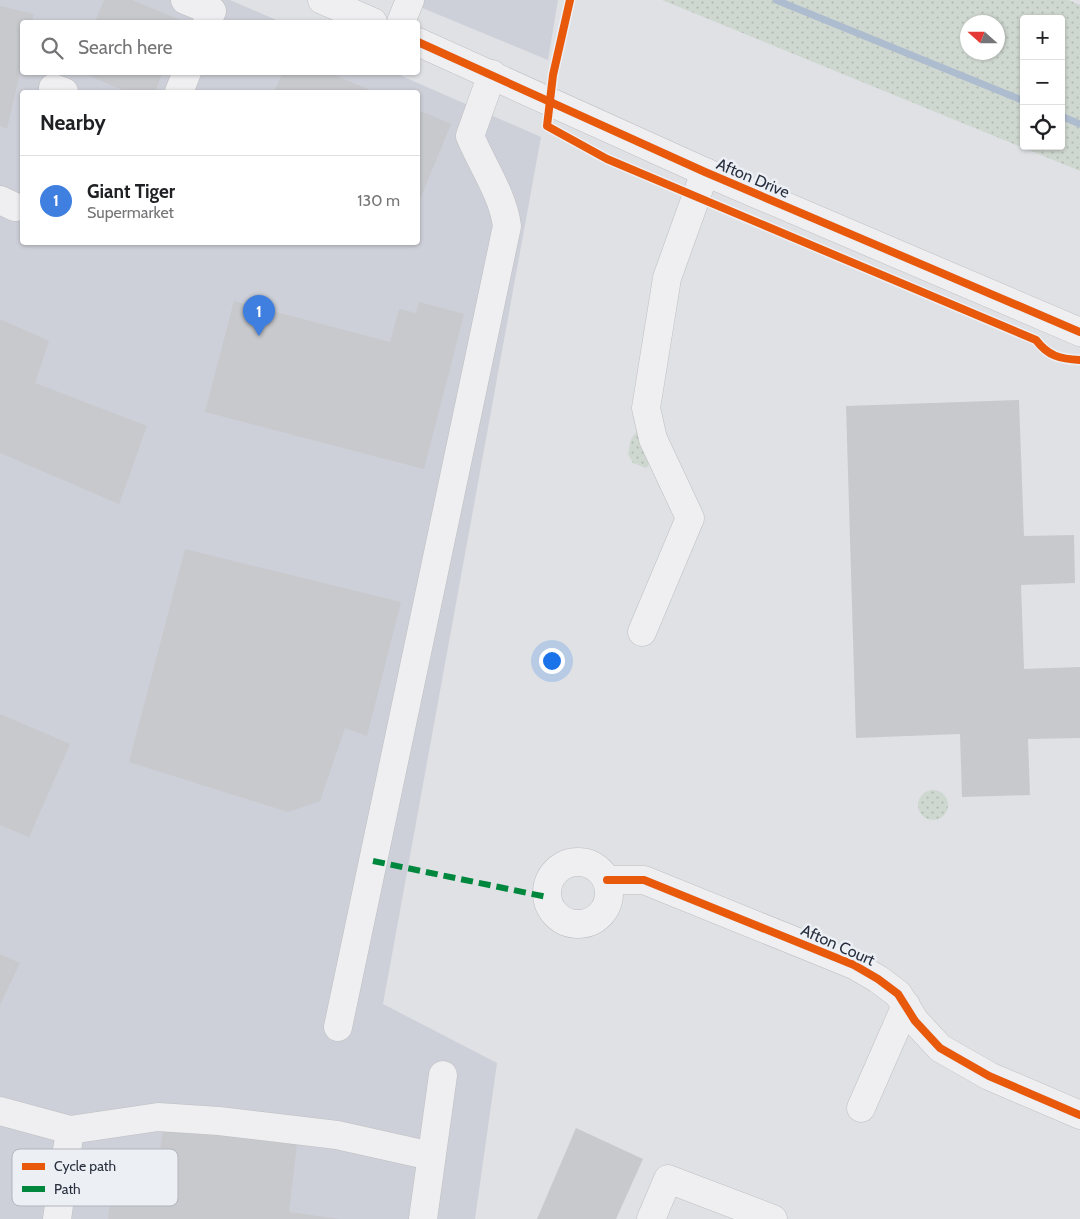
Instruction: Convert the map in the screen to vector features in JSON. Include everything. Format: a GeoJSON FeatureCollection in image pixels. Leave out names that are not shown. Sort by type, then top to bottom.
{"type":"FeatureCollection","features":[{"type":"Feature","properties":{"kind":"street"},"geometry":{"type":"LineString","coordinates":[[185,0],[212,11],[208,20]]}},
{"type":"Feature","properties":{"kind":"street"},"geometry":{"type":"LineString","coordinates":[[322,0],[368,20]]}},
{"type":"Feature","properties":{"kind":"street"},"geometry":{"type":"LineString","coordinates":[[402,20],[410,0]]}},
{"type":"Feature","properties":{"kind":"street","name":"Afton Drive"},"geometry":{"type":"LineString","coordinates":[[420,43],[705,172],[1080,332]]}},
{"type":"Feature","properties":{"kind":"street"},"geometry":{"type":"LineString","coordinates":[[338,1027],[507,226],[504,208],[481,163],[470,136],[492,74]]}},
{"type":"Feature","properties":{"kind":"street"},"geometry":{"type":"LineString","coordinates":[[180,90],[186,75]]}},
{"type":"Feature","properties":{"kind":"street"},"geometry":{"type":"LineString","coordinates":[[642,632],[690,518],[653,439],[648,426],[646,408],[667,278],[705,172]]}},
{"type":"Feature","properties":{"kind":"street","name":"Afton Court"},"geometry":{"type":"LineString","coordinates":[[607,880],[644,880],[854,966],[878,979],[898,994],[914,1021],[940,1048],[989,1076],[1080,1115]]}},
{"type":"Feature","properties":{"kind":"street"},"geometry":{"type":"LineString","coordinates":[[861,1108],[906,1005]]}},
{"type":"Feature","properties":{"kind":"street"},"geometry":{"type":"LineString","coordinates":[[423,1219],[443,1075]]}},
{"type":"Feature","properties":{"kind":"street"},"geometry":{"type":"LineString","coordinates":[[0,1111],[70,1130],[158,1118],[219,1121],[337,1136],[431,1156]]}},
{"type":"Feature","properties":{"kind":"street"},"geometry":{"type":"LineString","coordinates":[[67,1149],[70,1130]]}},
{"type":"Feature","properties":{"kind":"street"},"geometry":{"type":"LineString","coordinates":[[651,1219],[668,1179],[773,1219]]}},
{"type":"Feature","properties":{"kind":"street"},"geometry":{"type":"LineString","coordinates":[[57,1219],[59,1206]]}},
{"type":"Feature","properties":{"kind":"shaded area"},"geometry":{"type":"Polygon","coordinates":[[[0,0],[230,0],[276,20],[20,20],[20,75],[400,75],[541,137],[383,1004],[497,1063],[475,1219],[0,1219],[0,0]]]}},
{"type":"Feature","properties":{"kind":"shaded area"},"geometry":{"type":"Polygon","coordinates":[[[403,0],[558,0],[548,60],[403,0]]]}},
{"type":"Feature","properties":{"kind":"shaded area"},"geometry":{"type":"Polygon","coordinates":[[[662,0],[1068,0],[1080,5],[1080,171],[1029,150],[1065,150],[1065,15],[1020,15],[1020,146],[662,0]]]}},
{"type":"Feature","properties":{"kind":"shaded area"},"geometry":{"type":"Polygon","coordinates":[[[637,431],[650,463],[646,468],[633,463],[628,454],[631,439],[637,431]]]}},
{"type":"Feature","properties":{"kind":"shaded area"},"geometry":{"type":"Polygon","coordinates":[[[933,790],[944,794],[948,805],[944,816],[933,820],[922,816],[918,805],[922,794],[933,790]]]}},
{"type":"Feature","properties":{"kind":"building"},"geometry":{"type":"Polygon","coordinates":[[[104,0],[132,0],[180,20],[96,20],[104,0]]]}},
{"type":"Feature","properties":{"kind":"building"},"geometry":{"type":"Polygon","coordinates":[[[0,6],[34,14],[32,20],[20,20],[20,73],[7,129],[0,126],[0,6]]]}},
{"type":"Feature","properties":{"kind":"building"},"geometry":{"type":"Polygon","coordinates":[[[87,75],[162,75],[156,90],[122,90],[87,75]]]}},
{"type":"Feature","properties":{"kind":"building"},"geometry":{"type":"Polygon","coordinates":[[[282,75],[334,75],[370,90],[275,90],[282,75]]]}},
{"type":"Feature","properties":{"kind":"building"},"geometry":{"type":"Polygon","coordinates":[[[420,111],[451,124],[420,199],[420,111]]]}},
{"type":"Feature","properties":{"kind":"building"},"geometry":{"type":"Polygon","coordinates":[[[234,301],[390,342],[399,309],[416,313],[419,302],[464,314],[424,469],[205,412],[234,301]]]}},
{"type":"Feature","properties":{"kind":"building"},"geometry":{"type":"Polygon","coordinates":[[[0,319],[49,341],[35,383],[147,426],[119,504],[0,453],[0,319]]]}},
{"type":"Feature","properties":{"kind":"building"},"geometry":{"type":"Polygon","coordinates":[[[1019,400],[1024,536],[1074,535],[1075,583],[1021,585],[1024,669],[1080,667],[1080,738],[1028,739],[1030,795],[962,797],[960,734],[856,738],[846,406],[1019,400]]]}},
{"type":"Feature","properties":{"kind":"building"},"geometry":{"type":"Polygon","coordinates":[[[185,549],[401,602],[367,736],[345,728],[320,801],[288,812],[129,762],[185,549]]]}},
{"type":"Feature","properties":{"kind":"building"},"geometry":{"type":"Polygon","coordinates":[[[0,714],[70,744],[29,837],[0,825],[0,714]]]}},
{"type":"Feature","properties":{"kind":"building"},"geometry":{"type":"Polygon","coordinates":[[[0,954],[20,963],[0,1005],[0,954]]]}},
{"type":"Feature","properties":{"kind":"building"},"geometry":{"type":"Polygon","coordinates":[[[163,1128],[297,1143],[289,1212],[340,1219],[108,1219],[110,1206],[178,1206],[178,1149],[160,1149],[163,1128]]]}},
{"type":"Feature","properties":{"kind":"building"},"geometry":{"type":"Polygon","coordinates":[[[576,1128],[643,1159],[616,1219],[537,1219],[576,1128]]]}},
{"type":"Feature","properties":{"kind":"waterway"},"geometry":{"type":"LineString","coordinates":[[776,0],[1020,99]]}},
{"type":"Feature","properties":{"kind":"waterway"},"geometry":{"type":"LineString","coordinates":[[1065,118],[1080,124]]}},
{"type":"Feature","properties":{"kind":"marked path"},"geometry":{"type":"LineString","coordinates":[[373,861],[547,897]]}},
{"type":"Feature","properties":{"kind":"cycle path"},"geometry":{"type":"LineString","coordinates":[[570,0],[553,75],[547,126],[607,159],[1036,340],[1045,350],[1055,356],[1080,360]]}},
{"type":"Feature","properties":{"kind":"cycle path"},"geometry":{"type":"LineString","coordinates":[[420,43],[705,172],[1080,332]]}},
{"type":"Feature","properties":{"kind":"cycle path"},"geometry":{"type":"LineString","coordinates":[[607,880],[644,880],[854,965],[878,979],[898,994],[915,1021],[940,1048],[989,1076],[1080,1115]]}},
{"type":"Feature","properties":{"kind":"place","name":"Giant Tiger"},"geometry":{"type":"Point","coordinates":[259,336]}}]}
